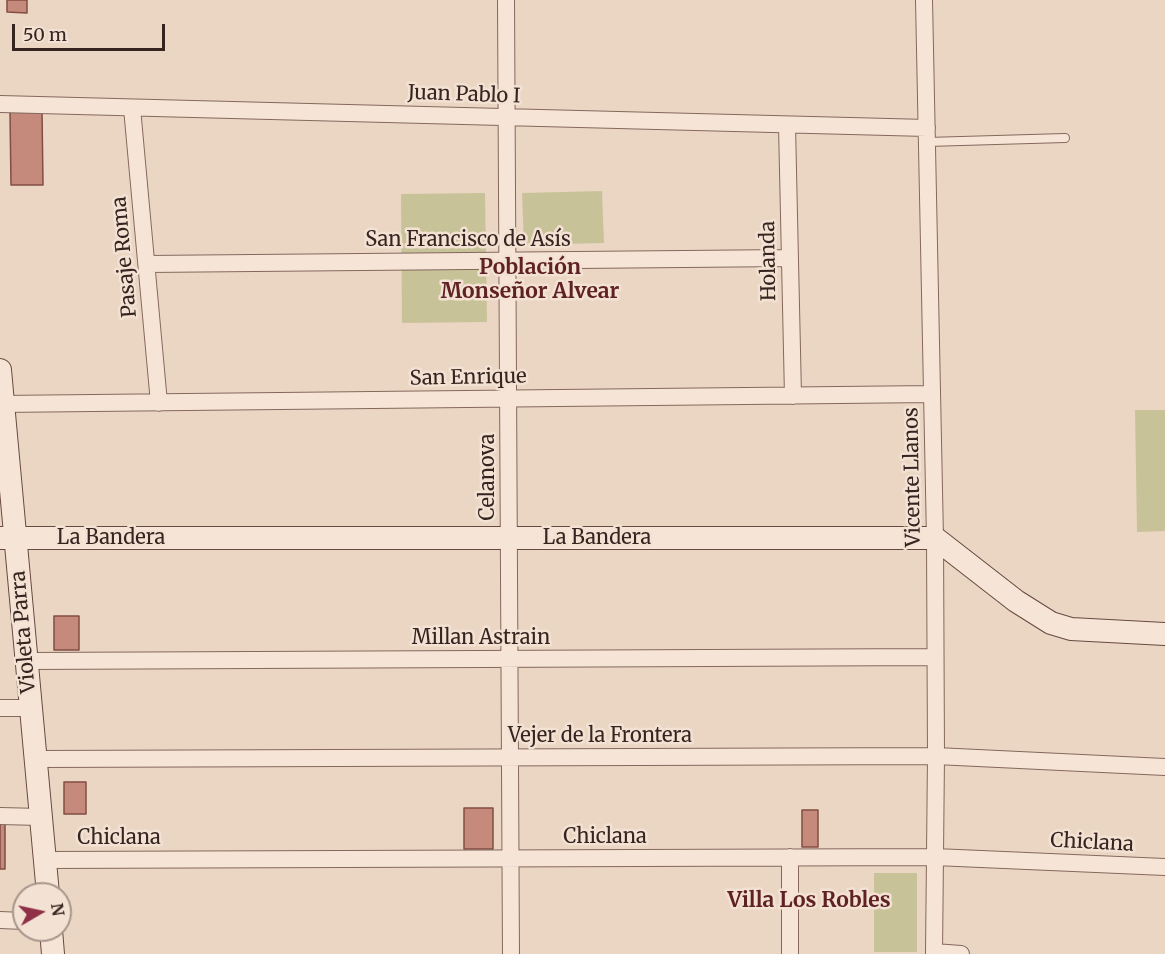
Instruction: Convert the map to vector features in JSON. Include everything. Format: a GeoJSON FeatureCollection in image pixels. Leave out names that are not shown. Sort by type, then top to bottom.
{"type":"FeatureCollection","features":[{"type":"Feature","properties":{"kind":"street","name":"Celanova"},"geometry":{"type":"LineString","coordinates":[[506,0],[511,954]]}},
{"type":"Feature","properties":{"kind":"street","name":"Vicente Llanos"},"geometry":{"type":"LineString","coordinates":[[924,0],[935,538],[934,953]]}},
{"type":"Feature","properties":{"kind":"street","name":"Juan Pablo I"},"geometry":{"type":"LineString","coordinates":[[0,104],[788,124],[927,135]]}},
{"type":"Feature","properties":{"kind":"street","name":"Pasaje Roma"},"geometry":{"type":"LineString","coordinates":[[132,108],[159,403]]}},
{"type":"Feature","properties":{"kind":"street","name":"Holanda"},"geometry":{"type":"LineString","coordinates":[[788,124],[793,396]]}},
{"type":"Feature","properties":{"kind":"street","name":"San Francisco de Asís"},"geometry":{"type":"LineString","coordinates":[[147,264],[790,258]]}},
{"type":"Feature","properties":{"kind":"street","name":"Violeta Parra"},"geometry":{"type":"LineString","coordinates":[[0,370],[8,538],[27,661],[47,882]]}},
{"type":"Feature","properties":{"kind":"street","name":"San Enrique"},"geometry":{"type":"LineString","coordinates":[[2,404],[932,394]]}},
{"type":"Feature","properties":{"kind":"street","name":"La Bandera"},"geometry":{"type":"LineString","coordinates":[[8,538],[935,538]]}},
{"type":"Feature","properties":{"kind":"street"},"geometry":{"type":"LineString","coordinates":[[935,538],[1016,601],[1051,623],[1071,629],[1165,634]]}},
{"type":"Feature","properties":{"kind":"street","name":"Millan Astrain"},"geometry":{"type":"LineString","coordinates":[[27,661],[935,657]]}},
{"type":"Feature","properties":{"kind":"street"},"geometry":{"type":"LineString","coordinates":[[0,708],[31,708]]}},
{"type":"Feature","properties":{"kind":"street","name":"Vejer de la Frontera"},"geometry":{"type":"LineString","coordinates":[[36,759],[936,756],[1165,767]]}},
{"type":"Feature","properties":{"kind":"street"},"geometry":{"type":"LineString","coordinates":[[0,816],[41,817]]}},
{"type":"Feature","properties":{"kind":"street"},"geometry":{"type":"LineString","coordinates":[[790,857],[790,954]]}},
{"type":"Feature","properties":{"kind":"street","name":"Chiclana"},"geometry":{"type":"LineString","coordinates":[[45,860],[935,857],[1165,867]]}},
{"type":"Feature","properties":{"kind":"street"},"geometry":{"type":"LineString","coordinates":[[934,953],[961,954]]}},
{"type":"Feature","properties":{"kind":"lane"},"geometry":{"type":"LineString","coordinates":[[927,135],[1065,138]]}},
{"type":"Feature","properties":{"kind":"shaded area"},"geometry":{"type":"Polygon","coordinates":[[[602,191],[604,243],[524,245],[522,193],[602,191]]]}},
{"type":"Feature","properties":{"kind":"shaded area"},"geometry":{"type":"Polygon","coordinates":[[[485,193],[487,322],[402,323],[401,194],[485,193]]]}},
{"type":"Feature","properties":{"kind":"shaded area"},"geometry":{"type":"Polygon","coordinates":[[[1135,410],[1165,410],[1165,531],[1137,532],[1135,410]]]}},
{"type":"Feature","properties":{"kind":"shaded area"},"geometry":{"type":"Polygon","coordinates":[[[874,873],[917,873],[917,952],[874,952],[874,873]]]}},
{"type":"Feature","properties":{"kind":"building"},"geometry":{"type":"Polygon","coordinates":[[[7,0],[27,0],[27,13],[7,12],[7,0]]]}},
{"type":"Feature","properties":{"kind":"building"},"geometry":{"type":"Polygon","coordinates":[[[42,111],[43,185],[11,185],[10,112],[42,111]]]}},
{"type":"Feature","properties":{"kind":"building"},"geometry":{"type":"Polygon","coordinates":[[[54,616],[79,616],[79,650],[54,650],[54,616]]]}},
{"type":"Feature","properties":{"kind":"building"},"geometry":{"type":"Polygon","coordinates":[[[64,782],[86,782],[86,814],[64,814],[64,782]]]}},
{"type":"Feature","properties":{"kind":"building"},"geometry":{"type":"Polygon","coordinates":[[[464,808],[493,808],[493,849],[464,849],[464,808]]]}},
{"type":"Feature","properties":{"kind":"building"},"geometry":{"type":"Polygon","coordinates":[[[802,810],[818,810],[818,847],[802,847],[802,810]]]}},
{"type":"Feature","properties":{"kind":"building"},"geometry":{"type":"Polygon","coordinates":[[[0,824],[5,824],[5,869],[0,869],[0,824]]]}},
{"type":"Feature","properties":{"kind":"district","name":"Población Monseñor Alvear"},"geometry":{"type":"Point","coordinates":[530,280]}},
{"type":"Feature","properties":{"kind":"district","name":"Villa Los Robles"},"geometry":{"type":"Point","coordinates":[809,901]}}]}
